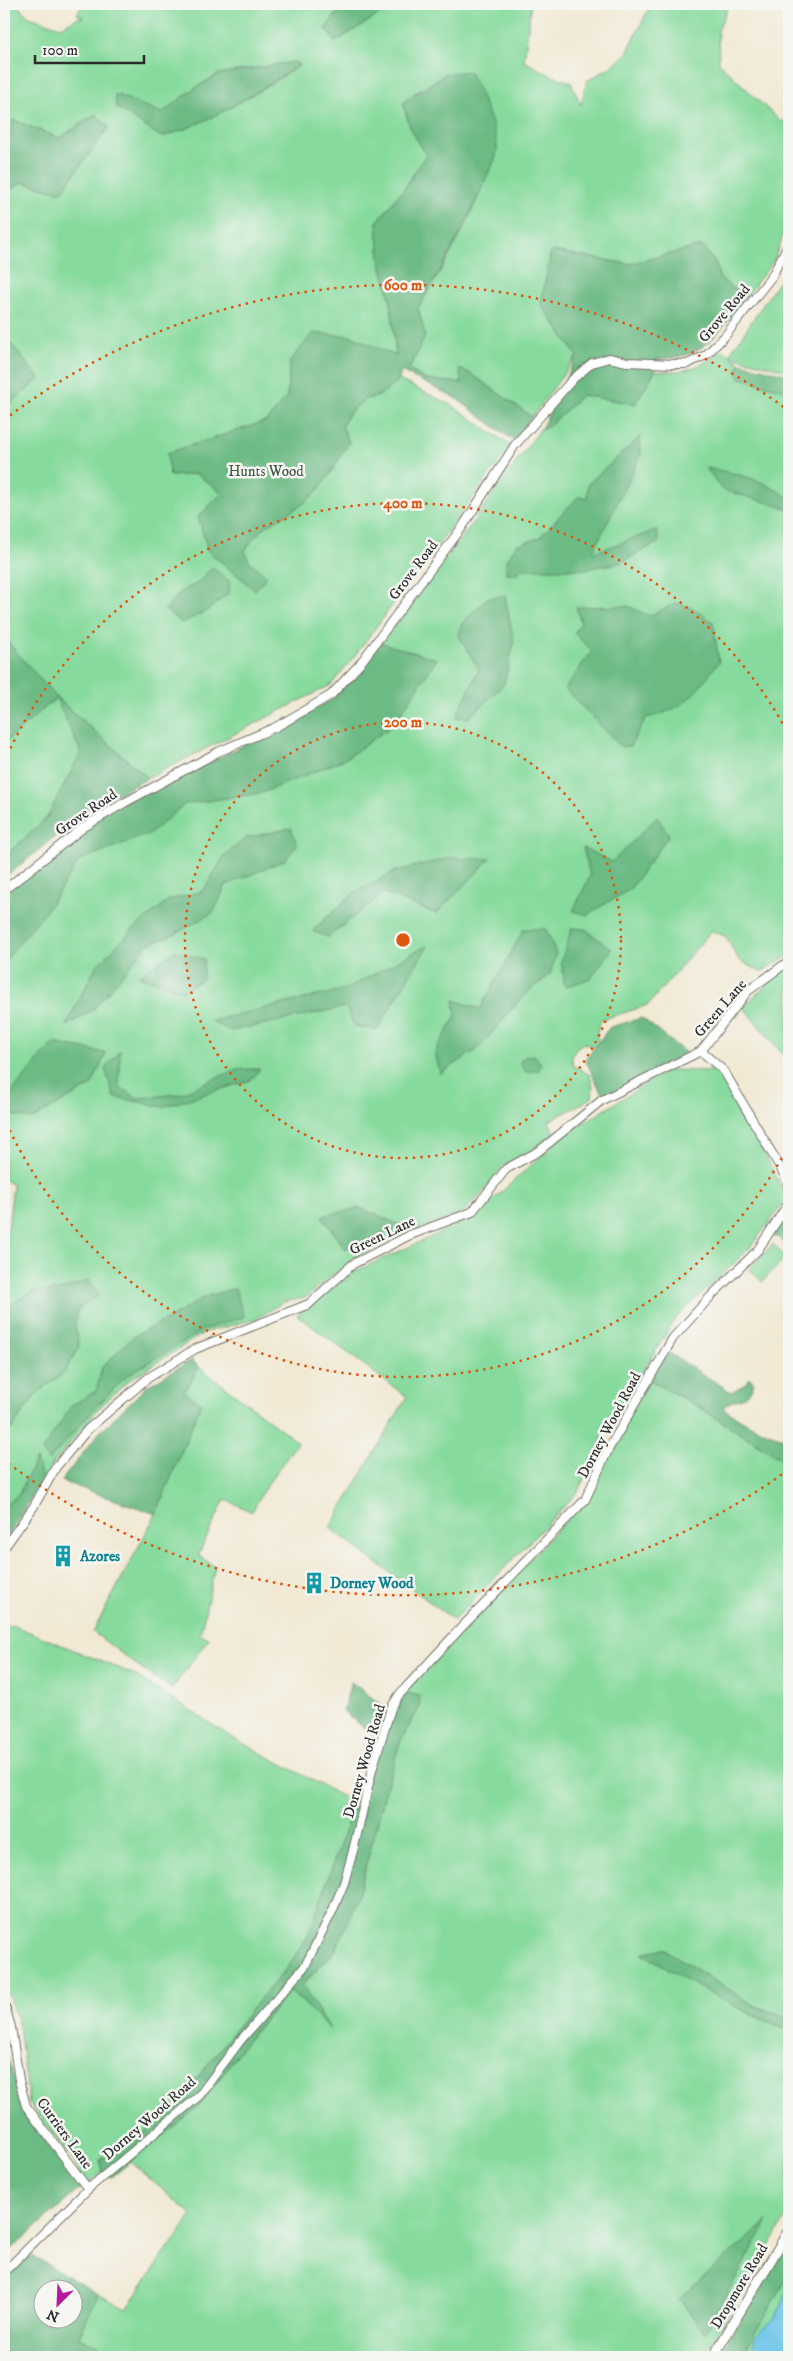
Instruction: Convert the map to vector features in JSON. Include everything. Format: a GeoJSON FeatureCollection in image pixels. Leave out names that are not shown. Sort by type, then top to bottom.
{"type":"FeatureCollection","features":[{"type":"Feature","properties":{"kind":"street","name":"Grove Road"},"geometry":{"type":"LineString","coordinates":[[4,890],[84,827],[124,803],[218,752],[276,727],[330,695],[359,665],[463,526],[515,445],[573,379],[592,363],[608,358],[627,362],[687,364],[706,355],[725,336],[772,276],[789,243]]}},
{"type":"Feature","properties":{"kind":"street","name":"Green Lane"},"geometry":{"type":"LineString","coordinates":[[4,1548],[34,1506],[56,1467],[88,1429],[148,1378],[195,1349],[309,1304],[353,1264],[410,1234],[472,1212],[506,1169],[539,1151],[602,1100],[701,1051],[748,991],[789,961]]}},
{"type":"Feature","properties":{"kind":"street"},"geometry":{"type":"LineString","coordinates":[[701,1051],[724,1071],[784,1174],[789,1187]]}},
{"type":"Feature","properties":{"kind":"street","name":"Dorney Wood Road"},"geometry":{"type":"LineString","coordinates":[[4,2272],[88,2189],[199,2096],[240,2042],[305,1966],[344,1883],[354,1851],[372,1770],[391,1708],[399,1695],[460,1629],[586,1500],[613,1441],[673,1338],[711,1296],[757,1251],[789,1203]]}},
{"type":"Feature","properties":{"kind":"street","name":"Curriers Lane"},"geometry":{"type":"LineString","coordinates":[[4,2004],[11,2027],[19,2080],[26,2106],[88,2189]]}},
{"type":"Feature","properties":{"kind":"street","name":"Dropmore Road"},"geometry":{"type":"LineString","coordinates":[[713,2357],[789,2230]]}},
{"type":"Feature","properties":{"kind":"green space"},"geometry":{"type":"Polygon","coordinates":[[[4,4],[16,4],[29,17],[61,27],[77,18],[83,17],[77,14],[82,4],[344,4],[326,28],[335,42],[396,4],[531,4],[524,61],[550,75],[571,82],[581,105],[587,81],[612,66],[627,53],[651,4],[729,4],[718,30],[719,63],[781,122],[789,115],[789,219],[774,260],[746,297],[720,279],[715,262],[702,246],[629,264],[551,251],[541,304],[577,356],[532,417],[470,373],[463,383],[426,380],[409,370],[425,336],[418,308],[466,225],[497,151],[445,74],[407,100],[403,104],[410,127],[426,155],[403,190],[377,222],[380,259],[391,302],[396,357],[351,336],[290,361],[287,397],[267,421],[168,453],[170,476],[197,474],[222,493],[240,576],[255,590],[245,551],[254,536],[271,522],[292,511],[349,442],[342,426],[350,412],[365,399],[379,396],[399,380],[453,406],[511,446],[331,685],[148,778],[57,699],[81,752],[47,818],[4,857],[4,743],[56,698],[4,638],[4,408],[39,379],[4,335],[4,194],[22,182],[61,192],[109,127],[96,114],[60,138],[13,120],[4,181],[4,4]],[[294,62],[219,74],[195,88],[162,114],[116,95],[161,137],[215,116],[299,66],[294,62]]]}},
{"type":"Feature","properties":{"kind":"green space"},"geometry":{"type":"Polygon","coordinates":[[[344,4],[396,4],[335,42],[326,28],[344,4]]]}},
{"type":"Feature","properties":{"kind":"green space"},"geometry":{"type":"Polygon","coordinates":[[[294,62],[299,65],[232,106],[197,124],[161,137],[116,107],[115,94],[162,113],[195,88],[219,74],[294,62]]]}},
{"type":"Feature","properties":{"kind":"green space","name":"Hunts Wood"},"geometry":{"type":"Polygon","coordinates":[[[469,71],[495,133],[497,151],[492,167],[461,231],[418,308],[425,336],[409,370],[426,380],[462,383],[459,369],[470,373],[532,417],[514,441],[457,399],[401,371],[399,380],[379,396],[365,399],[350,412],[342,426],[349,442],[332,471],[317,491],[302,504],[267,526],[252,540],[245,551],[249,561],[267,576],[255,590],[208,551],[198,517],[222,493],[197,474],[170,476],[167,453],[267,421],[287,397],[290,361],[313,333],[351,336],[396,356],[391,302],[380,259],[377,222],[403,190],[426,155],[410,127],[403,103],[410,96],[426,88],[445,74],[469,71]]]}},
{"type":"Feature","properties":{"kind":"green space"},"geometry":{"type":"Polygon","coordinates":[[[96,114],[109,127],[61,192],[22,182],[4,194],[4,181],[13,120],[60,138],[96,114]]]}},
{"type":"Feature","properties":{"kind":"green space"},"geometry":{"type":"Polygon","coordinates":[[[702,246],[715,262],[720,279],[746,297],[727,323],[712,339],[694,351],[678,357],[657,359],[655,371],[635,404],[582,395],[548,427],[541,429],[577,356],[541,304],[551,251],[629,264],[702,246]]]}},
{"type":"Feature","properties":{"kind":"green space"},"geometry":{"type":"Polygon","coordinates":[[[789,255],[789,308],[785,313],[789,331],[789,371],[731,356],[740,363],[737,373],[740,378],[789,391],[789,955],[761,972],[739,960],[725,936],[711,931],[648,1005],[601,1020],[597,1031],[597,1038],[610,1052],[583,1043],[572,1055],[573,1065],[590,1075],[593,1087],[592,1098],[549,1121],[554,1133],[535,1149],[503,1166],[481,1195],[462,1213],[390,1240],[351,1260],[305,1298],[283,1302],[256,1319],[205,1332],[129,1380],[97,1410],[53,1464],[46,1480],[26,1504],[4,1543],[4,1238],[8,1229],[13,1185],[4,1180],[4,890],[45,859],[69,832],[93,816],[209,763],[332,700],[367,662],[465,533],[541,428],[548,427],[582,395],[635,404],[655,371],[676,371],[698,366],[723,350],[729,355],[779,281],[789,255]]]}},
{"type":"Feature","properties":{"kind":"green space"},"geometry":{"type":"Polygon","coordinates":[[[4,335],[40,379],[4,408],[4,335]]]}},
{"type":"Feature","properties":{"kind":"green space"},"geometry":{"type":"Polygon","coordinates":[[[740,363],[789,375],[789,391],[740,378],[737,373],[740,363]]]}},
{"type":"Feature","properties":{"kind":"green space"},"geometry":{"type":"Polygon","coordinates":[[[640,437],[641,455],[592,553],[657,530],[659,542],[620,563],[585,569],[521,569],[517,575],[506,573],[506,562],[516,545],[539,538],[578,497],[587,498],[588,484],[640,437]]]}},
{"type":"Feature","properties":{"kind":"green space"},"geometry":{"type":"Polygon","coordinates":[[[706,468],[759,481],[789,498],[789,509],[723,490],[706,468]]]}},
{"type":"Feature","properties":{"kind":"green space"},"geometry":{"type":"Polygon","coordinates":[[[212,567],[230,582],[229,593],[208,610],[182,623],[165,610],[180,592],[198,583],[212,567]]]}},
{"type":"Feature","properties":{"kind":"green space"},"geometry":{"type":"Polygon","coordinates":[[[505,595],[514,643],[504,684],[469,718],[456,717],[479,669],[459,636],[462,623],[487,598],[505,595]]]}},
{"type":"Feature","properties":{"kind":"green space"},"geometry":{"type":"Polygon","coordinates":[[[676,603],[694,609],[713,622],[719,662],[689,699],[672,710],[646,718],[630,746],[621,747],[565,689],[592,651],[574,633],[581,623],[576,607],[628,606],[649,616],[676,603]]]}},
{"type":"Feature","properties":{"kind":"green space"},"geometry":{"type":"Polygon","coordinates":[[[4,638],[57,698],[148,778],[89,809],[4,878],[4,857],[47,818],[81,752],[56,698],[4,743],[4,638]]]}},
{"type":"Feature","properties":{"kind":"green space"},"geometry":{"type":"Polygon","coordinates":[[[381,643],[437,659],[393,725],[345,759],[262,793],[185,804],[151,833],[80,860],[45,912],[4,962],[4,890],[45,859],[69,832],[93,816],[209,763],[332,700],[381,643]]]}},
{"type":"Feature","properties":{"kind":"green space"},"geometry":{"type":"Polygon","coordinates":[[[657,817],[669,835],[630,889],[587,915],[573,911],[590,876],[583,848],[612,862],[657,817]]]}},
{"type":"Feature","properties":{"kind":"green space"},"geometry":{"type":"Polygon","coordinates":[[[291,828],[297,845],[285,860],[226,885],[214,912],[175,934],[148,944],[93,1010],[66,1026],[96,966],[132,930],[169,900],[203,891],[225,855],[246,838],[291,828]]]}},
{"type":"Feature","properties":{"kind":"green space"},"geometry":{"type":"Polygon","coordinates":[[[450,858],[490,859],[436,914],[384,893],[328,937],[312,931],[352,894],[396,871],[450,858]]]}},
{"type":"Feature","properties":{"kind":"green space"},"geometry":{"type":"Polygon","coordinates":[[[572,928],[585,929],[612,949],[591,978],[565,987],[561,961],[572,928]]]}},
{"type":"Feature","properties":{"kind":"green space"},"geometry":{"type":"Polygon","coordinates":[[[524,929],[546,929],[556,954],[550,975],[525,994],[478,1049],[440,1074],[435,1052],[456,1016],[454,1000],[480,1009],[524,929]]]}},
{"type":"Feature","properties":{"kind":"green space"},"geometry":{"type":"Polygon","coordinates":[[[428,945],[377,1030],[354,1026],[346,1007],[231,1031],[211,1021],[346,989],[428,945]]]}},
{"type":"Feature","properties":{"kind":"green space"},"geometry":{"type":"Polygon","coordinates":[[[175,951],[204,959],[203,979],[182,991],[139,976],[175,951]]]}},
{"type":"Feature","properties":{"kind":"green space"},"geometry":{"type":"Polygon","coordinates":[[[789,967],[789,1062],[743,1007],[777,975],[789,967]]]}},
{"type":"Feature","properties":{"kind":"green space"},"geometry":{"type":"Polygon","coordinates":[[[642,1018],[686,1053],[604,1098],[585,1059],[610,1027],[642,1018]]]}},
{"type":"Feature","properties":{"kind":"green space"},"geometry":{"type":"Polygon","coordinates":[[[53,1043],[106,1053],[92,1085],[33,1119],[4,1114],[4,1102],[53,1043]]]}},
{"type":"Feature","properties":{"kind":"green space"},"geometry":{"type":"Polygon","coordinates":[[[120,1050],[119,1087],[138,1098],[180,1094],[236,1069],[260,1069],[251,1080],[163,1107],[114,1097],[105,1069],[120,1050]]]}},
{"type":"Feature","properties":{"kind":"green space"},"geometry":{"type":"Polygon","coordinates":[[[534,1055],[541,1064],[539,1070],[526,1072],[520,1061],[525,1057],[534,1055]]]}},
{"type":"Feature","properties":{"kind":"green space"},"geometry":{"type":"Polygon","coordinates":[[[668,1070],[720,1071],[744,1112],[787,1199],[748,1250],[676,1318],[607,1428],[578,1492],[454,1620],[330,1528],[407,1397],[297,1315],[356,1271],[473,1218],[563,1136],[668,1070]]]}},
{"type":"Feature","properties":{"kind":"green space"},"geometry":{"type":"Polygon","coordinates":[[[360,1208],[403,1226],[345,1249],[322,1216],[360,1208]]]}},
{"type":"Feature","properties":{"kind":"green space"},"geometry":{"type":"Polygon","coordinates":[[[789,1213],[789,1250],[780,1238],[773,1236],[789,1213]]]}},
{"type":"Feature","properties":{"kind":"green space"},"geometry":{"type":"Polygon","coordinates":[[[773,1244],[786,1257],[762,1282],[749,1269],[773,1244]]]}},
{"type":"Feature","properties":{"kind":"green space"},"geometry":{"type":"Polygon","coordinates":[[[89,1280],[99,1295],[78,1309],[75,1323],[79,1347],[64,1373],[37,1393],[11,1430],[4,1392],[4,1313],[12,1304],[33,1291],[58,1291],[89,1280]]]}},
{"type":"Feature","properties":{"kind":"green space"},"geometry":{"type":"Polygon","coordinates":[[[235,1288],[244,1317],[205,1329],[128,1375],[91,1412],[49,1461],[42,1451],[72,1405],[96,1391],[102,1367],[134,1336],[170,1318],[205,1297],[235,1288]]]}},
{"type":"Feature","properties":{"kind":"green space"},"geometry":{"type":"Polygon","coordinates":[[[666,1351],[731,1392],[744,1385],[749,1378],[754,1382],[748,1394],[732,1401],[723,1408],[754,1427],[789,1439],[789,1464],[697,1406],[648,1379],[666,1351]]]}},
{"type":"Feature","properties":{"kind":"green space"},"geometry":{"type":"Polygon","coordinates":[[[192,1360],[199,1367],[184,1392],[201,1403],[156,1514],[61,1481],[100,1432],[147,1386],[192,1360]]]}},
{"type":"Feature","properties":{"kind":"green space"},"geometry":{"type":"Polygon","coordinates":[[[199,1367],[298,1442],[263,1491],[252,1512],[225,1499],[198,1555],[215,1567],[200,1635],[209,1638],[172,1689],[93,1632],[156,1514],[201,1403],[184,1392],[199,1367]]]}},
{"type":"Feature","properties":{"kind":"green space"},"geometry":{"type":"Polygon","coordinates":[[[648,1379],[697,1406],[789,1464],[784,1501],[786,1568],[789,1569],[789,2018],[755,2006],[664,1949],[643,1954],[661,1962],[700,1988],[754,2016],[789,2030],[789,2213],[703,2357],[118,2357],[119,2355],[78,2337],[98,2294],[126,2309],[192,2215],[130,2162],[202,2103],[242,2047],[291,1990],[327,2026],[302,1986],[336,1950],[358,1896],[400,1742],[420,1706],[404,1692],[585,1500],[648,1379]]]}},
{"type":"Feature","properties":{"kind":"green space"},"geometry":{"type":"Polygon","coordinates":[[[36,1459],[42,1479],[4,1543],[4,1506],[19,1494],[36,1459]]]}},
{"type":"Feature","properties":{"kind":"green space"},"geometry":{"type":"Polygon","coordinates":[[[789,1475],[789,1569],[786,1568],[782,1557],[780,1534],[789,1475]]]}},
{"type":"Feature","properties":{"kind":"green space"},"geometry":{"type":"Polygon","coordinates":[[[12,1625],[133,1674],[233,1738],[355,1803],[308,1936],[288,1967],[253,2007],[180,2100],[147,2131],[100,2160],[102,2172],[87,2185],[75,2163],[29,2103],[19,2027],[4,1982],[4,1628],[12,1625]]]}},
{"type":"Feature","properties":{"kind":"green space"},"geometry":{"type":"Polygon","coordinates":[[[351,1682],[390,1711],[404,1692],[419,1696],[420,1706],[400,1742],[358,1896],[336,1950],[302,1985],[330,2029],[290,1990],[242,2047],[202,2103],[112,2177],[102,2172],[100,2160],[147,2131],[180,2100],[253,2007],[288,1967],[308,1936],[377,1738],[343,1711],[351,1682]]]}},
{"type":"Feature","properties":{"kind":"green space"},"geometry":{"type":"Polygon","coordinates":[[[664,1949],[755,2006],[789,2018],[789,2030],[723,2000],[642,1954],[664,1949]]]}},
{"type":"Feature","properties":{"kind":"green space"},"geometry":{"type":"Polygon","coordinates":[[[4,2048],[23,2105],[83,2186],[4,2255],[4,2120],[8,2115],[4,2082],[4,2048]]]}},
{"type":"Feature","properties":{"kind":"green space"},"geometry":{"type":"Polygon","coordinates":[[[768,2221],[705,2333],[679,2299],[768,2221]]]}},
{"type":"Feature","properties":{"kind":"green space"},"geometry":{"type":"Polygon","coordinates":[[[789,2241],[789,2275],[741,2357],[718,2357],[751,2300],[789,2241]]]}},
{"type":"Feature","properties":{"kind":"green space"},"geometry":{"type":"Polygon","coordinates":[[[31,2255],[71,2278],[32,2278],[32,2328],[82,2328],[82,2285],[98,2294],[79,2337],[119,2355],[118,2357],[4,2357],[4,2277],[31,2255]]]}},
{"type":"Feature","properties":{"kind":"green space"},"geometry":{"type":"Polygon","coordinates":[[[789,2270],[789,2357],[741,2357],[789,2270]]]}},
{"type":"Feature","properties":{"kind":"water"},"geometry":{"type":"Polygon","coordinates":[[[789,2289],[789,2349],[780,2357],[751,2357],[755,2337],[775,2318],[789,2289]]]}},
{"type":"Feature","properties":{"kind":"place","name":"Azores"},"geometry":{"type":"Point","coordinates":[63,1556]}},
{"type":"Feature","properties":{"kind":"place","name":"Dorney Wood"},"geometry":{"type":"Point","coordinates":[314,1583]}}]}
